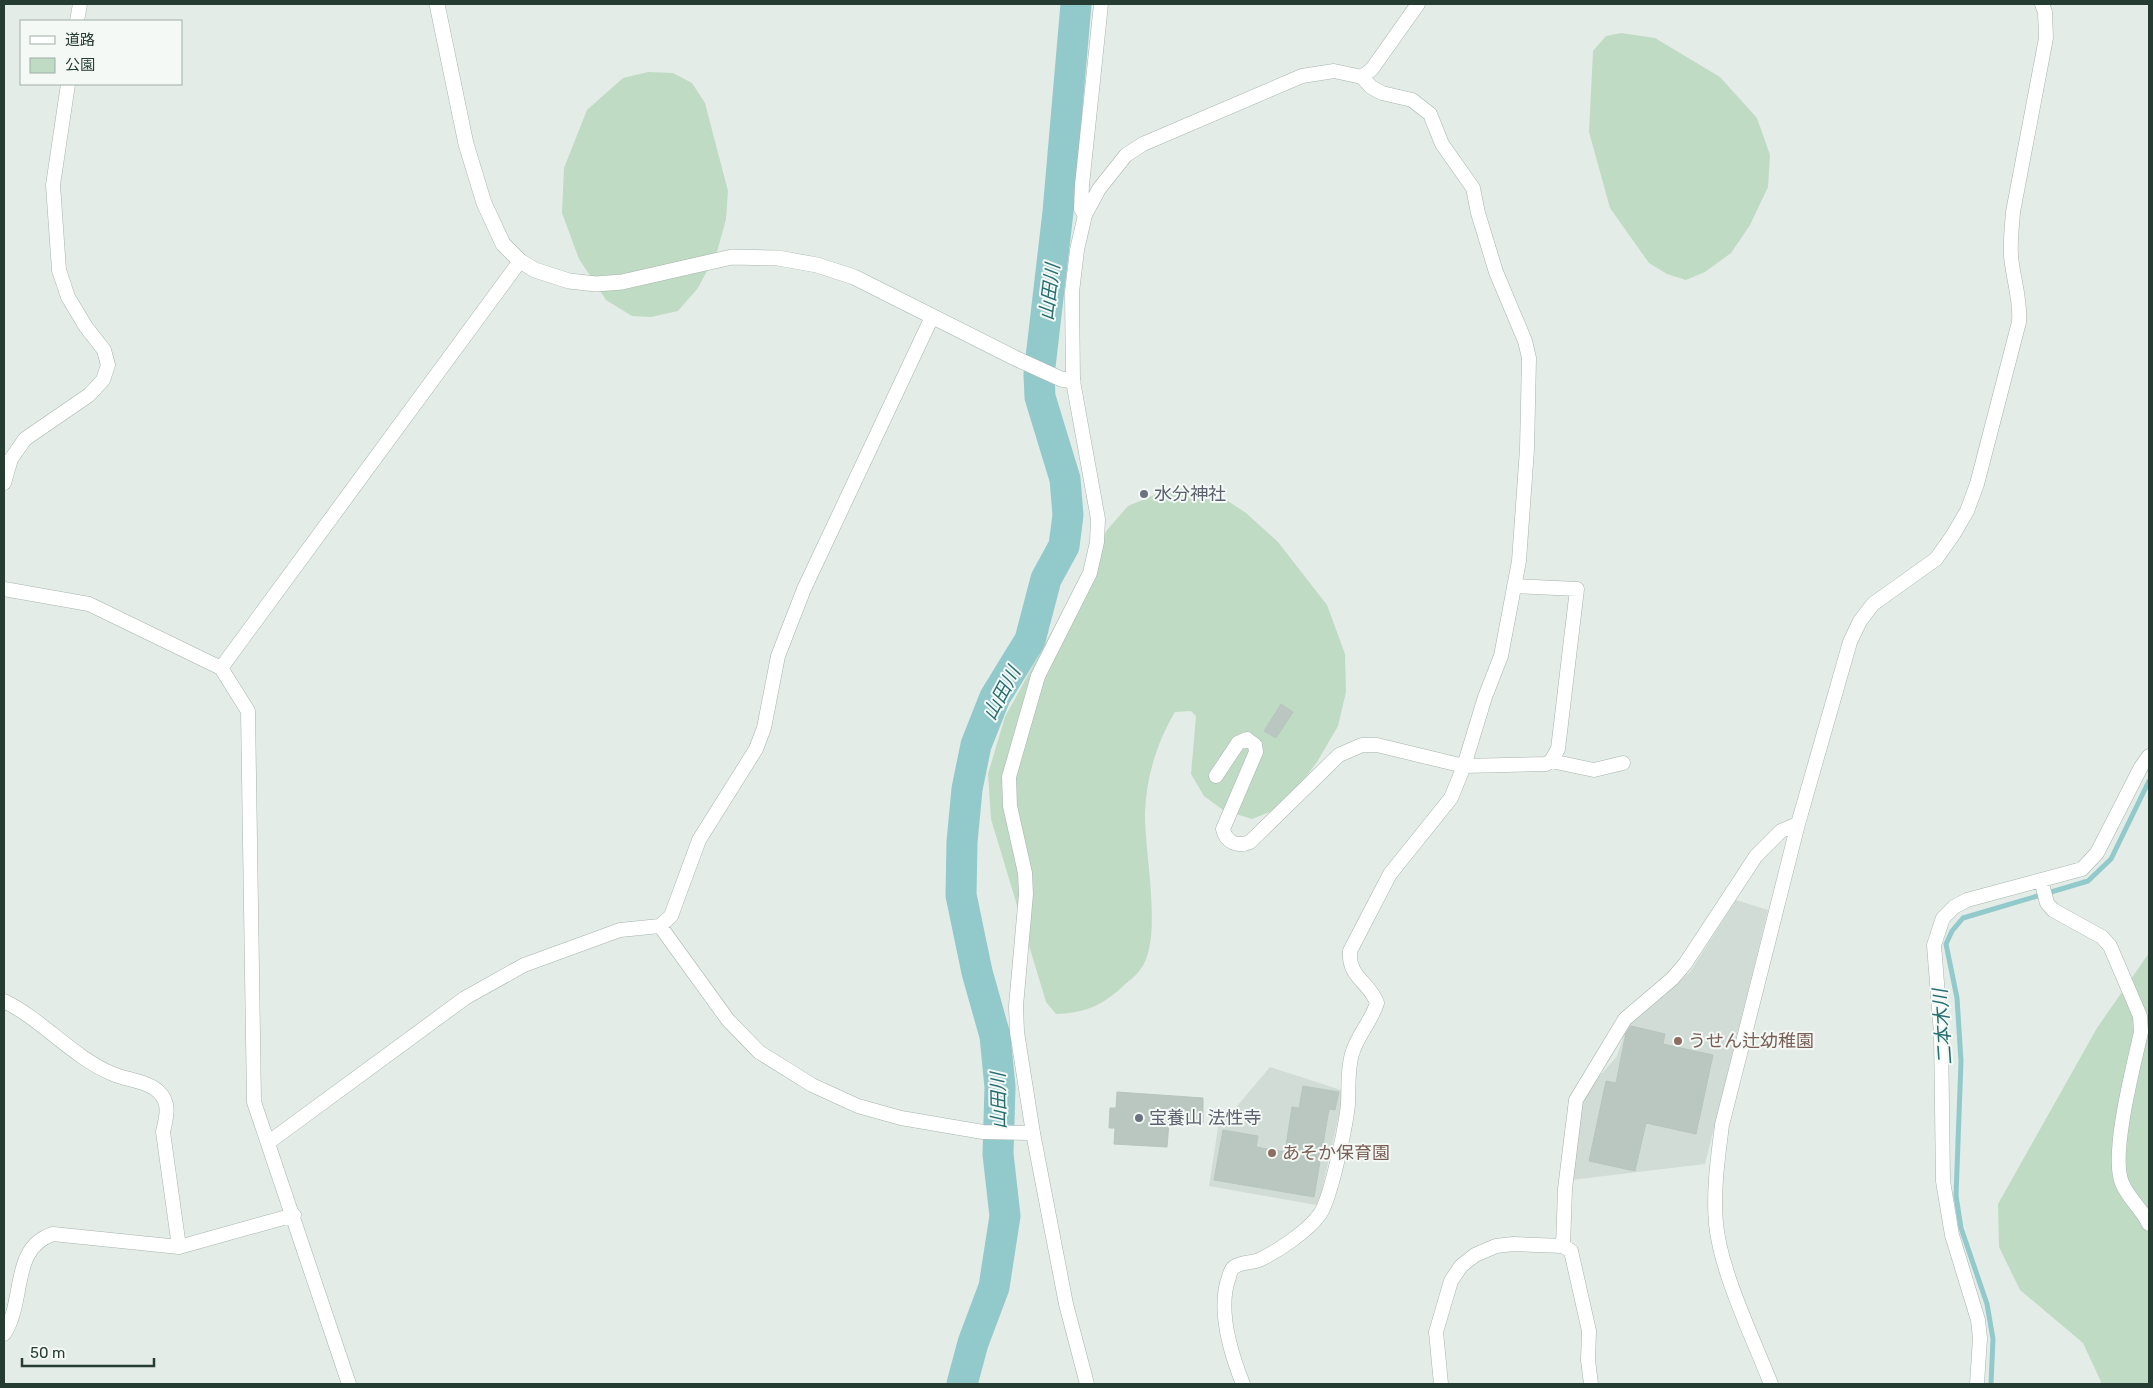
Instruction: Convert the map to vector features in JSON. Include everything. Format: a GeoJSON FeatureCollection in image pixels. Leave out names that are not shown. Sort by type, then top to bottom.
{"type":"FeatureCollection","features":[{"type":"Feature","properties":{"kind":"street"},"geometry":{"type":"LineString","coordinates":[[77,20],[80,4]]}},
{"type":"Feature","properties":{"kind":"street"},"geometry":{"type":"LineString","coordinates":[[437,4],[466,144],[484,203],[503,244],[520,260],[547,276],[568,281],[596,284],[622,282],[732,257],[778,258],[817,265],[854,277],[1015,358],[1067,380]]}},
{"type":"Feature","properties":{"kind":"street"},"geometry":{"type":"LineString","coordinates":[[1085,214],[1081,209],[1082,185],[1101,4]]}},
{"type":"Feature","properties":{"kind":"street"},"geometry":{"type":"LineString","coordinates":[[1362,77],[1372,69],[1418,4]]}},
{"type":"Feature","properties":{"kind":"street"},"geometry":{"type":"LineString","coordinates":[[1771,1384],[1729,1276],[1716,1225],[1716,1172],[1722,1125],[1798,824],[1850,642],[1860,621],[1873,604],[1936,559],[1958,527],[1977,484],[2020,322],[2020,307],[2011,256],[2011,234],[2013,212],[2046,38],[2045,12],[2042,4]]}},
{"type":"Feature","properties":{"kind":"street"},"geometry":{"type":"LineString","coordinates":[[1087,1384],[1066,1304],[1027,1134],[1016,1006],[1026,894],[1025,873],[1010,806],[1009,777],[1038,676],[1090,572],[1097,542],[1098,519],[1067,380],[1072,292],[1077,250],[1085,214],[1114,169],[1126,155],[1143,144],[1302,76],[1334,71],[1362,77],[1371,87],[1382,93],[1412,100],[1430,114],[1442,144],[1474,188],[1478,213],[1496,272],[1529,358],[1527,449],[1519,561],[1501,656],[1485,696],[1464,766],[1452,798],[1390,874],[1350,951],[1349,963],[1352,970],[1374,995],[1377,1003],[1351,1055],[1348,1075],[1348,1104],[1329,1194],[1320,1214],[1299,1233],[1280,1248],[1258,1260],[1239,1264],[1232,1268],[1228,1279],[1225,1300],[1230,1350],[1243,1384]]}},
{"type":"Feature","properties":{"kind":"street"},"geometry":{"type":"LineString","coordinates":[[4,483],[11,459],[25,439],[90,395],[103,380],[108,365],[104,350],[86,327],[68,297],[59,270],[53,185],[68,85]]}},
{"type":"Feature","properties":{"kind":"street"},"geometry":{"type":"LineString","coordinates":[[221,668],[520,260]]}},
{"type":"Feature","properties":{"kind":"street"},"geometry":{"type":"LineString","coordinates":[[269,1142],[465,998],[524,964],[620,930],[660,926],[670,916],[699,840],[756,749],[764,728],[778,656],[804,589],[932,316]]}},
{"type":"Feature","properties":{"kind":"street"},"geometry":{"type":"LineString","coordinates":[[1216,776],[1238,743],[1247,739],[1255,745],[1256,752],[1223,829],[1224,835],[1232,843],[1244,844],[1250,842],[1339,755],[1351,748],[1377,745],[1464,766],[1546,764],[1551,761],[1558,748],[1577,589],[1514,586]]}},
{"type":"Feature","properties":{"kind":"street"},"geometry":{"type":"LineString","coordinates":[[4,589],[89,604],[221,668],[248,711],[254,1102],[294,1216],[349,1384]]}},
{"type":"Feature","properties":{"kind":"street"},"geometry":{"type":"LineString","coordinates":[[1977,1384],[1980,1338],[1978,1320],[1952,1235],[1943,1181],[1941,1034],[1934,945],[1943,918],[1954,907],[1967,900],[2042,883],[2082,869],[2090,862],[2097,853],[2141,767],[2149,756]]}},
{"type":"Feature","properties":{"kind":"street"},"geometry":{"type":"LineString","coordinates":[[1551,761],[1594,770],[1623,763]]}},
{"type":"Feature","properties":{"kind":"street"},"geometry":{"type":"LineString","coordinates":[[1563,1246],[1565,1189],[1576,1100],[1625,1019],[1672,979],[1685,964],[1756,856],[1780,831],[1798,824]]}},
{"type":"Feature","properties":{"kind":"street"},"geometry":{"type":"LineString","coordinates":[[2042,883],[2047,903],[2053,910],[2102,937],[2110,946],[2140,1016],[2141,1032],[2121,1134],[2119,1169],[2122,1183],[2144,1212],[2149,1224]]}},
{"type":"Feature","properties":{"kind":"street"},"geometry":{"type":"LineString","coordinates":[[660,926],[728,1020],[759,1052],[812,1085],[858,1106],[901,1118],[983,1132],[1027,1134]]}},
{"type":"Feature","properties":{"kind":"street"},"geometry":{"type":"LineString","coordinates":[[4,1001],[22,1010],[94,1065],[113,1074],[152,1087],[166,1102],[167,1113],[163,1132],[179,1247]]}},
{"type":"Feature","properties":{"kind":"street"},"geometry":{"type":"LineString","coordinates":[[4,1334],[13,1317],[24,1261],[29,1250],[39,1239],[53,1234],[179,1247],[294,1216]]}},
{"type":"Feature","properties":{"kind":"street"},"geometry":{"type":"LineString","coordinates":[[1441,1384],[1436,1332],[1451,1281],[1461,1266],[1476,1255],[1496,1246],[1513,1244],[1563,1246],[1571,1251],[1589,1330],[1588,1360],[1591,1384]]}},
{"type":"Feature","properties":{"kind":"shaded area","name":"うせん辻幼稚園"},"geometry":{"type":"Polygon","coordinates":[[[1736,900],[1768,910],[1705,1164],[1571,1180],[1578,1114],[1586,1092],[1617,1056],[1627,1026],[1690,972],[1736,900]]]}},
{"type":"Feature","properties":{"kind":"shaded area","name":"あそか保育園"},"geometry":{"type":"Polygon","coordinates":[[[1270,1067],[1341,1090],[1342,1101],[1321,1194],[1316,1205],[1209,1186],[1219,1121],[1232,1112],[1270,1067]]]}},
{"type":"Feature","properties":{"kind":"green space"},"geometry":{"type":"Polygon","coordinates":[[[1621,33],[1655,38],[1720,77],[1757,118],[1770,155],[1768,187],[1750,225],[1731,253],[1705,272],[1686,280],[1667,274],[1649,263],[1610,208],[1589,132],[1593,51],[1606,36],[1621,33]]]}},
{"type":"Feature","properties":{"kind":"green space"},"geometry":{"type":"Polygon","coordinates":[[[648,72],[673,73],[692,83],[705,103],[728,191],[726,219],[717,252],[698,288],[678,311],[651,317],[632,316],[606,300],[579,259],[562,213],[564,168],[587,110],[623,78],[648,72]]]}},
{"type":"Feature","properties":{"kind":"green space"},"geometry":{"type":"Polygon","coordinates":[[[1196,487],[1222,497],[1246,513],[1278,542],[1327,605],[1345,654],[1346,692],[1338,726],[1317,762],[1284,806],[1252,819],[1223,810],[1204,796],[1191,774],[1196,716],[1191,711],[1175,712],[1158,748],[1150,774],[1146,800],[1145,829],[1152,918],[1151,939],[1147,956],[1136,975],[1106,1000],[1091,1008],[1056,1014],[1046,1002],[991,819],[988,774],[1005,717],[1107,530],[1128,506],[1164,491],[1196,487]]]}},
{"type":"Feature","properties":{"kind":"green space"},"geometry":{"type":"Polygon","coordinates":[[[2149,953],[2149,1384],[2102,1384],[2083,1343],[2020,1290],[1999,1247],[1998,1204],[2097,1028],[2149,953]]]}},
{"type":"Feature","properties":{"kind":"building"},"geometry":{"type":"Polygon","coordinates":[[[1281,704],[1293,712],[1276,738],[1264,731],[1281,704]]]}},
{"type":"Feature","properties":{"kind":"building"},"geometry":{"type":"Polygon","coordinates":[[[1631,1026],[1665,1034],[1663,1044],[1713,1055],[1696,1134],[1646,1123],[1635,1171],[1589,1161],[1606,1081],[1616,1083],[1626,1033],[1631,1026]]]}},
{"type":"Feature","properties":{"kind":"building"},"geometry":{"type":"Polygon","coordinates":[[[1303,1086],[1339,1092],[1335,1110],[1329,1109],[1314,1197],[1214,1180],[1223,1130],[1258,1136],[1256,1147],[1285,1152],[1292,1107],[1299,1108],[1303,1086]]]}},
{"type":"Feature","properties":{"kind":"building","name":"宝養山 法性寺"},"geometry":{"type":"Polygon","coordinates":[[[1117,1092],[1203,1098],[1203,1123],[1169,1122],[1167,1147],[1114,1144],[1115,1128],[1109,1128],[1110,1108],[1116,1108],[1117,1092]]]}},
{"type":"Feature","properties":{"kind":"waterway","name":"山田川"},"geometry":{"type":"LineString","coordinates":[[962,1384],[973,1343],[994,1287],[1005,1216],[998,1154],[1000,1087],[995,1036],[977,972],[961,895],[962,842],[967,789],[976,745],[995,697],[1030,640],[1046,579],[1064,546],[1068,515],[1065,479],[1040,397],[1039,375],[1058,212],[1076,4]]}},
{"type":"Feature","properties":{"kind":"waterway","name":"二本木川"},"geometry":{"type":"LineString","coordinates":[[1991,1384],[1993,1339],[1987,1304],[1961,1228],[1956,1196],[1961,1061],[1957,998],[1946,944],[1952,931],[1963,918],[2088,881],[2111,859],[2149,781]]}},
{"type":"Feature","properties":{"kind":"place","name":"水分神社"},"geometry":{"type":"Point","coordinates":[1144,494]}},
{"type":"Feature","properties":{"kind":"place","name":"うせん辻幼稚園"},"geometry":{"type":"Point","coordinates":[1678,1041]}},
{"type":"Feature","properties":{"kind":"place","name":"宝養山 法性寺"},"geometry":{"type":"Point","coordinates":[1139,1118]}},
{"type":"Feature","properties":{"kind":"place","name":"あそか保育園"},"geometry":{"type":"Point","coordinates":[1272,1153]}}]}
